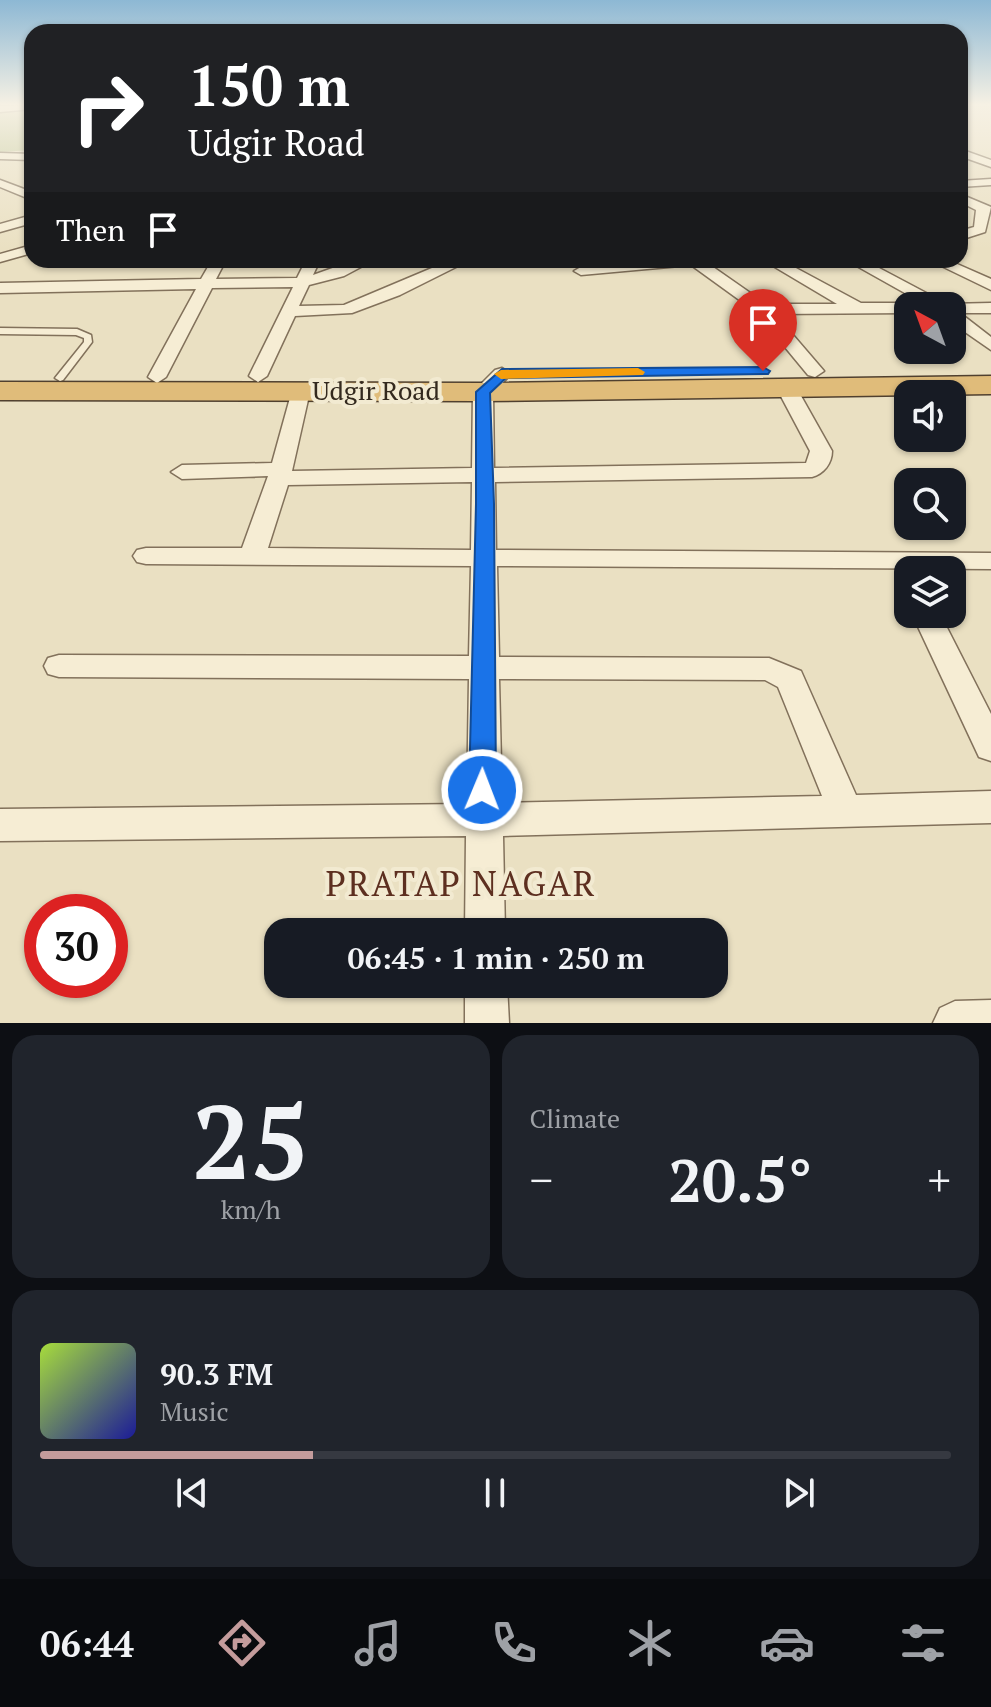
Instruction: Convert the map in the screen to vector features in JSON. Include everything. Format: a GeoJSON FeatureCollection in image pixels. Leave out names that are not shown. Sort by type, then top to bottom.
{"type":"FeatureCollection","features":[{"type":"Feature","properties":{"kind":"highway","name":"Udgir Road"},"geometry":{"type":"LineString","coordinates":[[0,391],[300,391],[815,371],[991,369]]}},
{"type":"Feature","properties":{"kind":"highway","name":"Udgir Road"},"geometry":{"type":"LineString","coordinates":[[0,378],[258,376],[786,387],[991,385]]}},
{"type":"Feature","properties":{"kind":"street"},"geometry":{"type":"LineString","coordinates":[[968,155],[991,164]]}},
{"type":"Feature","properties":{"kind":"street"},"geometry":{"type":"LineString","coordinates":[[0,156],[24,157]]}},
{"type":"Feature","properties":{"kind":"street"},"geometry":{"type":"LineString","coordinates":[[968,183],[991,182]]}},
{"type":"Feature","properties":{"kind":"street"},"geometry":{"type":"LineString","coordinates":[[0,183],[24,193]]}},
{"type":"Feature","properties":{"kind":"street"},"geometry":{"type":"LineString","coordinates":[[968,202],[987,210],[980,229],[968,234]]}},
{"type":"Feature","properties":{"kind":"street"},"geometry":{"type":"LineString","coordinates":[[0,228],[24,221]]}},
{"type":"Feature","properties":{"kind":"street"},"geometry":{"type":"LineString","coordinates":[[968,235],[991,241]]}},
{"type":"Feature","properties":{"kind":"street"},"geometry":{"type":"LineString","coordinates":[[0,258],[24,251]]}},
{"type":"Feature","properties":{"kind":"street"},"geometry":{"type":"LineString","coordinates":[[157,377],[213,268]]}},
{"type":"Feature","properties":{"kind":"street"},"geometry":{"type":"LineString","coordinates":[[258,376],[310,268]]}},
{"type":"Feature","properties":{"kind":"street"},"geometry":{"type":"LineString","coordinates":[[0,288],[304,282],[350,268]]}},
{"type":"Feature","properties":{"kind":"street"},"geometry":{"type":"LineString","coordinates":[[290,311],[346,310],[444,268]]}},
{"type":"Feature","properties":{"kind":"street"},"geometry":{"type":"LineString","coordinates":[[581,271],[612,268]]}},
{"type":"Feature","properties":{"kind":"street"},"geometry":{"type":"LineString","coordinates":[[706,268],[762,309],[815,371]]}},
{"type":"Feature","properties":{"kind":"street"},"geometry":{"type":"LineString","coordinates":[[784,268],[856,308]]}},
{"type":"Feature","properties":{"kind":"street"},"geometry":{"type":"LineString","coordinates":[[868,268],[914,292]]}},
{"type":"Feature","properties":{"kind":"street"},"geometry":{"type":"LineString","coordinates":[[954,268],[991,285]]}},
{"type":"Feature","properties":{"kind":"street"},"geometry":{"type":"LineString","coordinates":[[762,309],[894,308]]}},
{"type":"Feature","properties":{"kind":"street"},"geometry":{"type":"LineString","coordinates":[[966,308],[991,308]]}},
{"type":"Feature","properties":{"kind":"street"},"geometry":{"type":"LineString","coordinates":[[966,326],[991,345]]}},
{"type":"Feature","properties":{"kind":"street"},"geometry":{"type":"LineString","coordinates":[[485,918],[482,820],[485,477],[492,383]]}},
{"type":"Feature","properties":{"kind":"street"},"geometry":{"type":"LineString","coordinates":[[182,472],[485,477],[812,470],[821,459],[821,451],[786,387]]}},
{"type":"Feature","properties":{"kind":"street"},"geometry":{"type":"LineString","coordinates":[[252,557],[280,474],[300,391]]}},
{"type":"Feature","properties":{"kind":"street"},"geometry":{"type":"LineString","coordinates":[[146,556],[894,570]]}},
{"type":"Feature","properties":{"kind":"street"},"geometry":{"type":"LineString","coordinates":[[966,564],[991,561]]}},
{"type":"Feature","properties":{"kind":"street"},"geometry":{"type":"LineString","coordinates":[[933,628],[991,747]]}},
{"type":"Feature","properties":{"kind":"street"},"geometry":{"type":"LineString","coordinates":[[59,666],[776,670],[790,679],[846,811]]}},
{"type":"Feature","properties":{"kind":"street"},"geometry":{"type":"LineString","coordinates":[[0,825],[482,820],[991,807]]}},
{"type":"Feature","properties":{"kind":"street"},"geometry":{"type":"LineString","coordinates":[[486,998],[487,1023]]}},
{"type":"Feature","properties":{"kind":"street"},"geometry":{"type":"LineString","coordinates":[[955,1023],[991,1022]]}},
{"type":"Feature","properties":{"kind":"lane"},"geometry":{"type":"LineString","coordinates":[[0,331],[77,332],[88,337],[88,342],[60,378]]}},
{"type":"Feature","properties":{"kind":"slow traffic"},"geometry":{"type":"LineString","coordinates":[[501,374],[638,372]]}},
{"type":"Feature","properties":{"kind":"district","name":"PRATAP NAGAR"},"geometry":{"type":"Point","coordinates":[461,884]}},
{"type":"Feature","properties":{"kind":"route"},"geometry":{"type":"LineString","coordinates":[[482,790],[483,392],[502,374],[763,371]]}}]}
